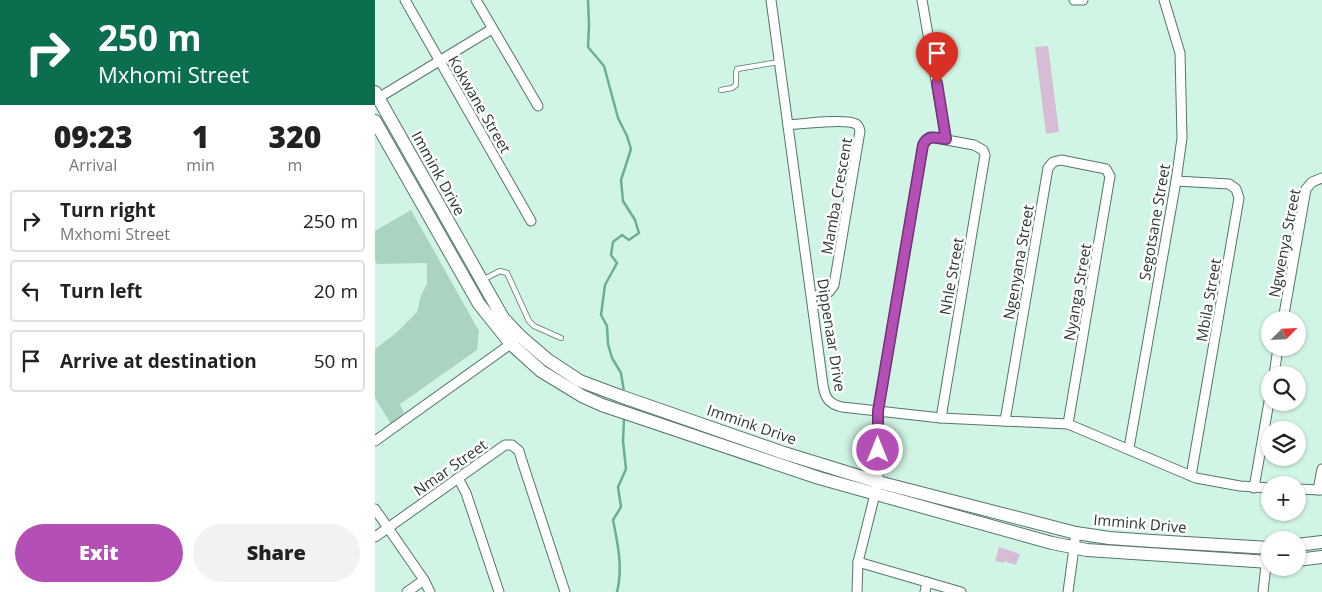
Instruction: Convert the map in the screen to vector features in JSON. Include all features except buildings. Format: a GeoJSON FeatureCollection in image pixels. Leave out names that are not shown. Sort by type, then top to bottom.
{"type":"FeatureCollection","features":[{"type":"Feature","properties":{"kind":"main road","name":"Immink Drive"},"geometry":{"type":"LineString","coordinates":[[376,96],[515,340],[541,370],[581,396],[819,478],[877,488],[1075,533],[1109,538],[1261,548]]}},
{"type":"Feature","properties":{"kind":"main road","name":"Immink Drive"},"geometry":{"type":"LineString","coordinates":[[375,121],[489,319],[515,340],[580,381],[877,488],[1074,548],[1261,561]]}},
{"type":"Feature","properties":{"kind":"main road"},"geometry":{"type":"LineString","coordinates":[[1306,544],[1322,542]]}},
{"type":"Feature","properties":{"kind":"main road"},"geometry":{"type":"LineString","coordinates":[[1306,559],[1322,557]]}},
{"type":"Feature","properties":{"kind":"street","name":"Kokwane Street"},"geometry":{"type":"LineString","coordinates":[[405,0],[531,221]]}},
{"type":"Feature","properties":{"kind":"street"},"geometry":{"type":"LineString","coordinates":[[476,0],[538,106]]}},
{"type":"Feature","properties":{"kind":"street","name":"Dippenaar Drive"},"geometry":{"type":"LineString","coordinates":[[771,0],[823,385],[827,400],[830,403],[838,406],[941,418],[1068,424],[1129,448],[1191,476],[1261,488]]}},
{"type":"Feature","properties":{"kind":"street"},"geometry":{"type":"LineString","coordinates":[[857,592],[858,562],[877,488],[878,411],[923,145],[930,137],[946,139],[922,0]]}},
{"type":"Feature","properties":{"kind":"street"},"geometry":{"type":"LineString","coordinates":[[1074,0],[1083,0]]}},
{"type":"Feature","properties":{"kind":"street","name":"Segotsane Street"},"geometry":{"type":"LineString","coordinates":[[1129,448],[1182,138],[1180,53],[1164,0]]}},
{"type":"Feature","properties":{"kind":"street"},"geometry":{"type":"LineString","coordinates":[[376,96],[440,62],[493,29]]}},
{"type":"Feature","properties":{"kind":"street","name":"Mamba Crescent"},"geometry":{"type":"LineString","coordinates":[[788,125],[824,122],[852,123],[860,131],[834,285],[829,292],[812,297]]}},
{"type":"Feature","properties":{"kind":"street","name":"Nhle Street"},"geometry":{"type":"LineString","coordinates":[[941,418],[985,159],[983,150],[974,145],[946,139]]}},
{"type":"Feature","properties":{"kind":"street","name":"Ngenyana Street"},"geometry":{"type":"LineString","coordinates":[[1005,421],[1048,168],[1054,161],[1061,160],[1104,168]]}},
{"type":"Feature","properties":{"kind":"street","name":"Nyanga Street"},"geometry":{"type":"LineString","coordinates":[[1068,424],[1110,176],[1108,170],[1104,168]]}},
{"type":"Feature","properties":{"kind":"street","name":"Ngwenya Street"},"geometry":{"type":"LineString","coordinates":[[1285,311],[1306,189],[1312,182],[1322,178]]}},
{"type":"Feature","properties":{"kind":"street","name":"Mbila Street"},"geometry":{"type":"LineString","coordinates":[[1176,181],[1229,184],[1235,189],[1239,198],[1191,476]]}},
{"type":"Feature","properties":{"kind":"street"},"geometry":{"type":"LineString","coordinates":[[375,441],[515,340]]}},
{"type":"Feature","properties":{"kind":"street"},"geometry":{"type":"LineString","coordinates":[[1254,488],[1267,411]]}},
{"type":"Feature","properties":{"kind":"street","name":"Nmar Street"},"geometry":{"type":"LineString","coordinates":[[375,537],[505,445],[513,445],[522,461],[565,592]]}},
{"type":"Feature","properties":{"kind":"street"},"geometry":{"type":"LineString","coordinates":[[1306,489],[1320,490],[1322,469]]}},
{"type":"Feature","properties":{"kind":"street"},"geometry":{"type":"LineString","coordinates":[[458,478],[466,493],[499,592]]}},
{"type":"Feature","properties":{"kind":"street"},"geometry":{"type":"LineString","coordinates":[[375,509],[424,580],[430,592]]}},
{"type":"Feature","properties":{"kind":"street"},"geometry":{"type":"LineString","coordinates":[[1068,592],[1075,533]]}},
{"type":"Feature","properties":{"kind":"street"},"geometry":{"type":"LineString","coordinates":[[858,562],[961,592]]}},
{"type":"Feature","properties":{"kind":"street"},"geometry":{"type":"LineString","coordinates":[[1263,592],[1266,576]]}},
{"type":"Feature","properties":{"kind":"street"},"geometry":{"type":"LineString","coordinates":[[407,592],[424,580]]}},
{"type":"Feature","properties":{"kind":"street"},"geometry":{"type":"LineString","coordinates":[[925,592],[927,582]]}},
{"type":"Feature","properties":{"kind":"lane"},"geometry":{"type":"LineString","coordinates":[[721,90],[732,88],[736,85],[735,73],[737,69],[779,62]]}},
{"type":"Feature","properties":{"kind":"lane"},"geometry":{"type":"LineString","coordinates":[[481,280],[500,271],[507,273],[529,321],[534,326],[561,338]]}},
{"type":"Feature","properties":{"kind":"green space"},"geometry":{"type":"Polygon","coordinates":[[[411,210],[479,331],[477,350],[400,404],[404,413],[391,424],[375,398],[375,349],[396,333],[417,312],[421,295],[427,284],[427,263],[377,264],[375,261],[375,231],[411,210]]]}},
{"type":"Feature","properties":{"kind":"waterway"},"geometry":{"type":"LineString","coordinates":[[588,0],[588,47],[604,66],[618,118],[631,149],[621,180],[623,201],[635,220],[639,233],[629,240],[622,235],[613,242],[611,255],[617,263],[605,285],[601,315],[607,326],[608,344],[612,358],[621,373],[624,392]]}},
{"type":"Feature","properties":{"kind":"waterway"},"geometry":{"type":"LineString","coordinates":[[617,592],[620,565],[613,520],[621,507],[618,487],[626,469],[623,441],[624,418]]}},
{"type":"Feature","properties":{"kind":"route"},"geometry":{"type":"LineString","coordinates":[[878,450],[878,411],[923,145],[930,137],[946,139],[937,83]]}}]}
